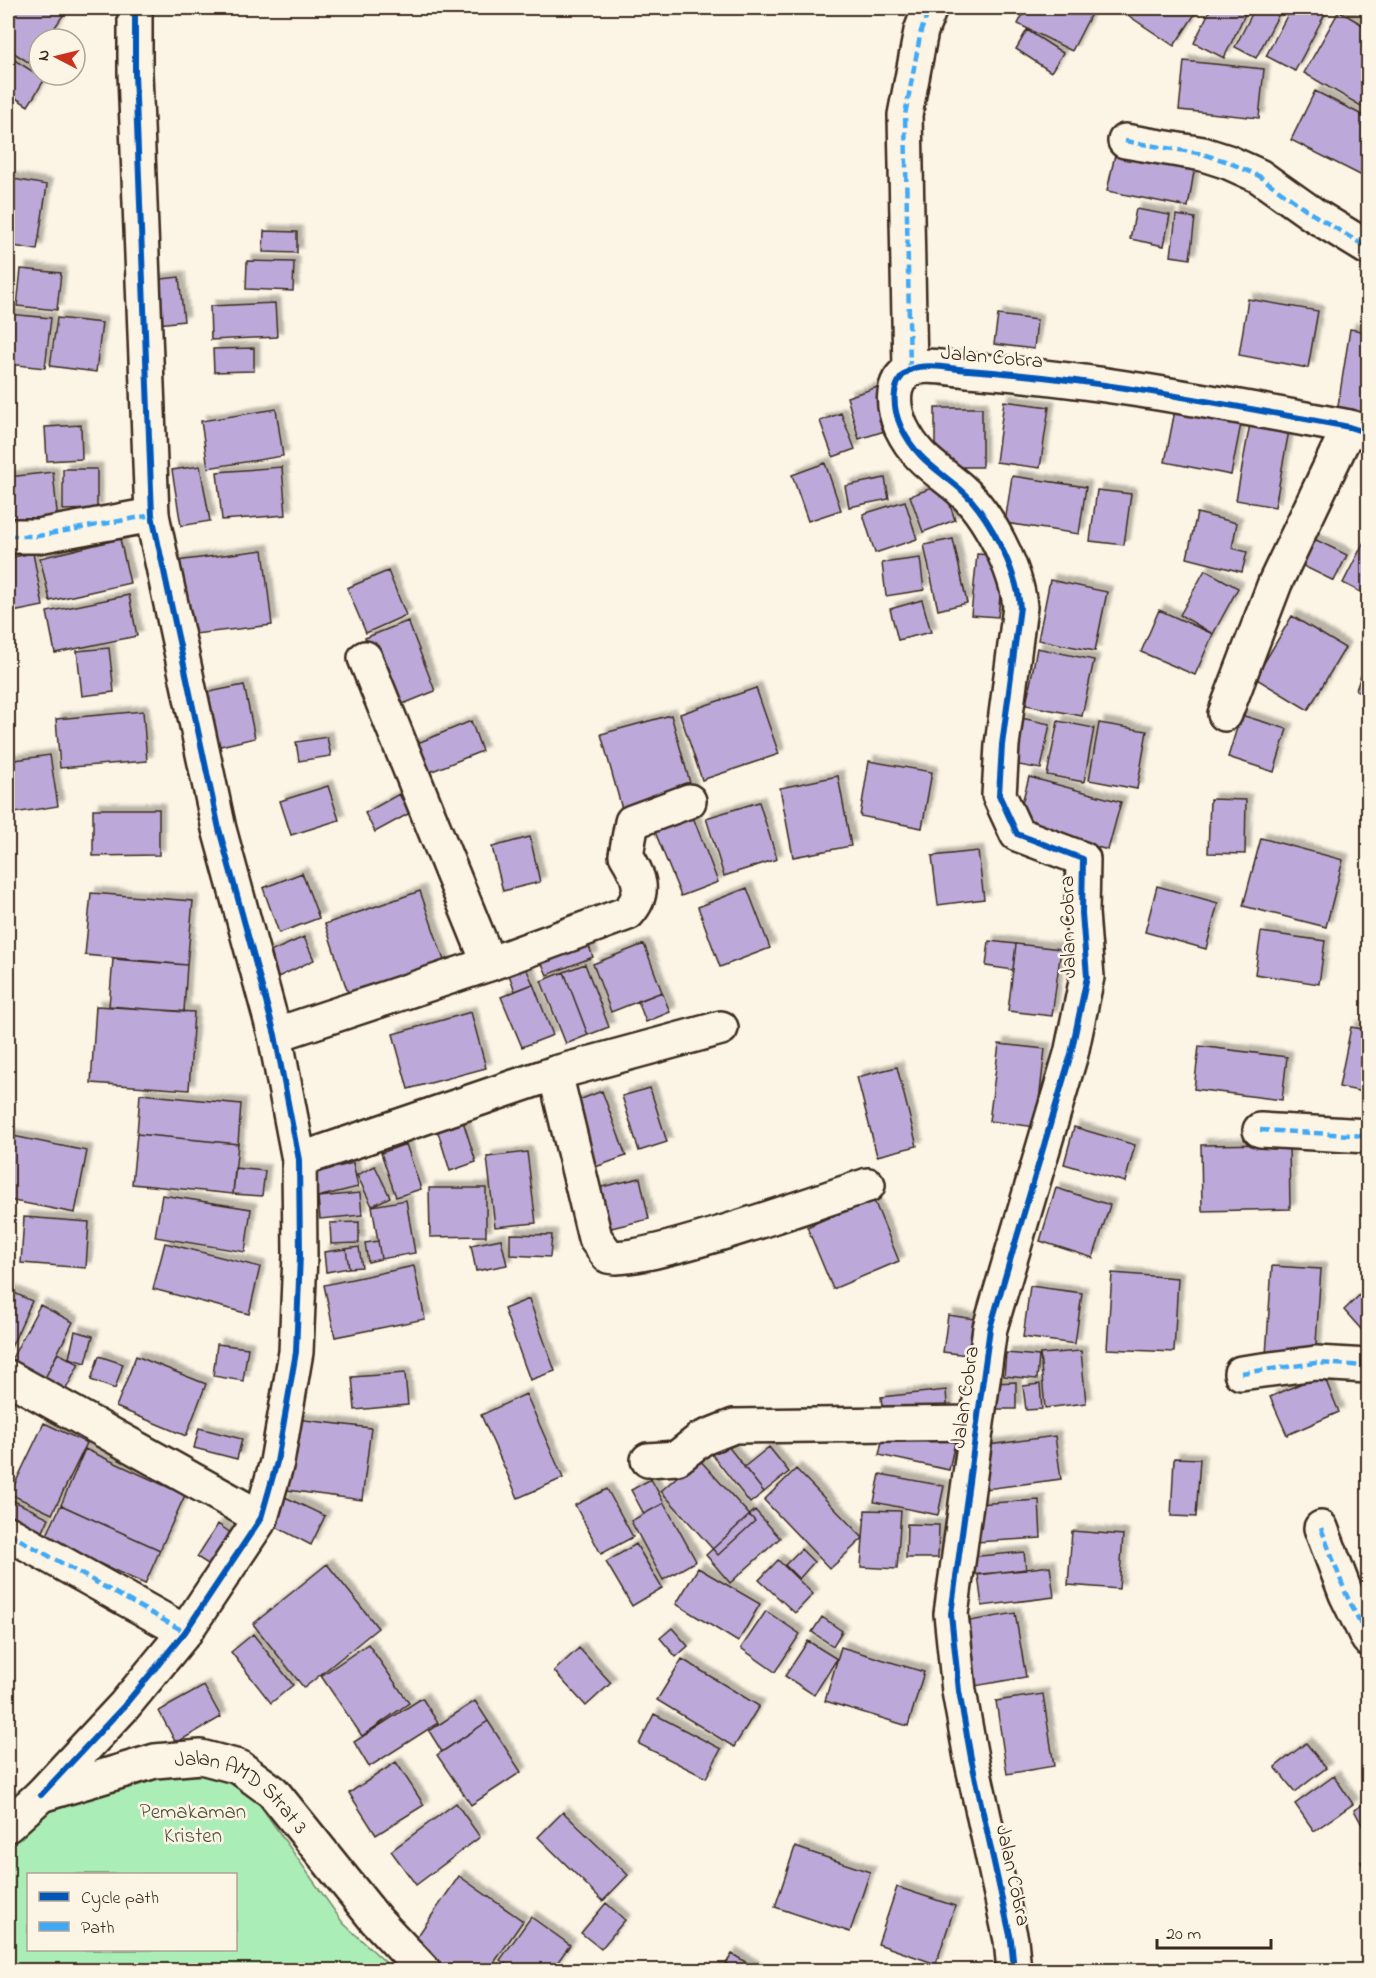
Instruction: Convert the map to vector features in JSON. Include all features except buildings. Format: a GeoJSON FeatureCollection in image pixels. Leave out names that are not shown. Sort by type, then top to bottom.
{"type":"FeatureCollection","features":[{"type":"Feature","properties":{"kind":"street"},"geometry":{"type":"LineString","coordinates":[[41,1796],[124,1706],[185,1632],[261,1518],[277,1462],[296,1352],[300,1255],[299,1160],[275,1035],[219,829],[152,515],[135,73],[135,8]]}},
{"type":"Feature","properties":{"kind":"street"},"geometry":{"type":"LineString","coordinates":[[910,370],[906,115],[921,31],[930,8]]}},
{"type":"Feature","properties":{"kind":"street"},"geometry":{"type":"LineString","coordinates":[[1125,141],[1203,154],[1228,162],[1259,176],[1314,215],[1368,248]]}},
{"type":"Feature","properties":{"kind":"street","name":"Jalan Cobra"},"geometry":{"type":"LineString","coordinates":[[1014,1971],[1011,1940],[971,1758],[959,1691],[951,1614],[990,1328],[1071,1054],[1087,977],[1082,913],[1083,859],[1017,834],[999,795],[1002,745],[1020,607],[1019,590],[981,512],[961,490],[926,464],[911,446],[895,411],[894,394],[900,379],[910,370],[923,367],[996,372],[1137,388],[1359,430]]}},
{"type":"Feature","properties":{"kind":"street"},"geometry":{"type":"LineString","coordinates":[[1225,714],[1275,583],[1359,430]]}},
{"type":"Feature","properties":{"kind":"street"},"geometry":{"type":"LineString","coordinates":[[8,536],[38,536],[152,515]]}},
{"type":"Feature","properties":{"kind":"street"},"geometry":{"type":"LineString","coordinates":[[365,658],[489,964]]}},
{"type":"Feature","properties":{"kind":"street"},"geometry":{"type":"LineString","coordinates":[[275,1035],[489,964],[628,913],[638,900],[640,878],[626,855],[632,822],[689,801]]}},
{"type":"Feature","properties":{"kind":"street"},"geometry":{"type":"LineString","coordinates":[[299,1160],[555,1073],[721,1028]]}},
{"type":"Feature","properties":{"kind":"street"},"geometry":{"type":"LineString","coordinates":[[555,1073],[595,1238],[608,1256],[623,1258],[684,1243],[868,1185]]}},
{"type":"Feature","properties":{"kind":"street"},"geometry":{"type":"LineString","coordinates":[[1260,1130],[1368,1136]]}},
{"type":"Feature","properties":{"kind":"street"},"geometry":{"type":"LineString","coordinates":[[1241,1373],[1323,1363],[1368,1366]]}},
{"type":"Feature","properties":{"kind":"street"},"geometry":{"type":"LineString","coordinates":[[8,1377],[261,1518]]}},
{"type":"Feature","properties":{"kind":"street"},"geometry":{"type":"LineString","coordinates":[[648,1460],[677,1458],[701,1439],[734,1426],[976,1423]]}},
{"type":"Feature","properties":{"kind":"street"},"geometry":{"type":"LineString","coordinates":[[1321,1528],[1368,1639]]}},
{"type":"Feature","properties":{"kind":"street"},"geometry":{"type":"LineString","coordinates":[[8,1533],[185,1632]]}},
{"type":"Feature","properties":{"kind":"street","name":"Jalan AMD Strat 3"},"geometry":{"type":"LineString","coordinates":[[8,1826],[41,1796],[155,1761],[201,1757],[240,1767],[273,1792],[376,1920],[423,1971]]}},
{"type":"Feature","properties":{"kind":"green space","name":"Pemakaman Kristen"},"geometry":{"type":"Polygon","coordinates":[[[197,1769],[250,1791],[343,1923],[394,1970],[8,1970],[8,1834],[42,1805],[197,1769]]]}},
{"type":"Feature","properties":{"kind":"marked path"},"geometry":{"type":"LineString","coordinates":[[910,370],[905,115],[921,31],[930,8]]}},
{"type":"Feature","properties":{"kind":"marked path"},"geometry":{"type":"LineString","coordinates":[[1125,141],[1203,154],[1228,162],[1259,176],[1314,215],[1368,248]]}},
{"type":"Feature","properties":{"kind":"marked path"},"geometry":{"type":"LineString","coordinates":[[8,536],[38,536],[152,515]]}},
{"type":"Feature","properties":{"kind":"marked path"},"geometry":{"type":"LineString","coordinates":[[1260,1130],[1368,1136]]}},
{"type":"Feature","properties":{"kind":"marked path"},"geometry":{"type":"LineString","coordinates":[[1241,1373],[1316,1363],[1368,1366]]}},
{"type":"Feature","properties":{"kind":"marked path"},"geometry":{"type":"LineString","coordinates":[[1321,1528],[1346,1594],[1368,1639]]}},
{"type":"Feature","properties":{"kind":"marked path"},"geometry":{"type":"LineString","coordinates":[[8,1533],[185,1632]]}},
{"type":"Feature","properties":{"kind":"cycle path"},"geometry":{"type":"LineString","coordinates":[[41,1795],[124,1706],[185,1632],[261,1518],[277,1462],[296,1352],[300,1255],[299,1160],[275,1035],[219,829],[152,515],[135,73],[135,8]]}},
{"type":"Feature","properties":{"kind":"cycle path"},"geometry":{"type":"LineString","coordinates":[[1014,1970],[1011,1940],[971,1758],[959,1691],[951,1614],[990,1328],[1071,1054],[1087,977],[1082,913],[1083,859],[1017,834],[999,795],[1002,745],[1020,607],[1018,593],[1007,560],[980,512],[959,488],[919,454],[907,438],[896,412],[896,389],[903,375],[923,366],[1016,374],[1160,393],[1349,427],[1368,433]]}}]}
